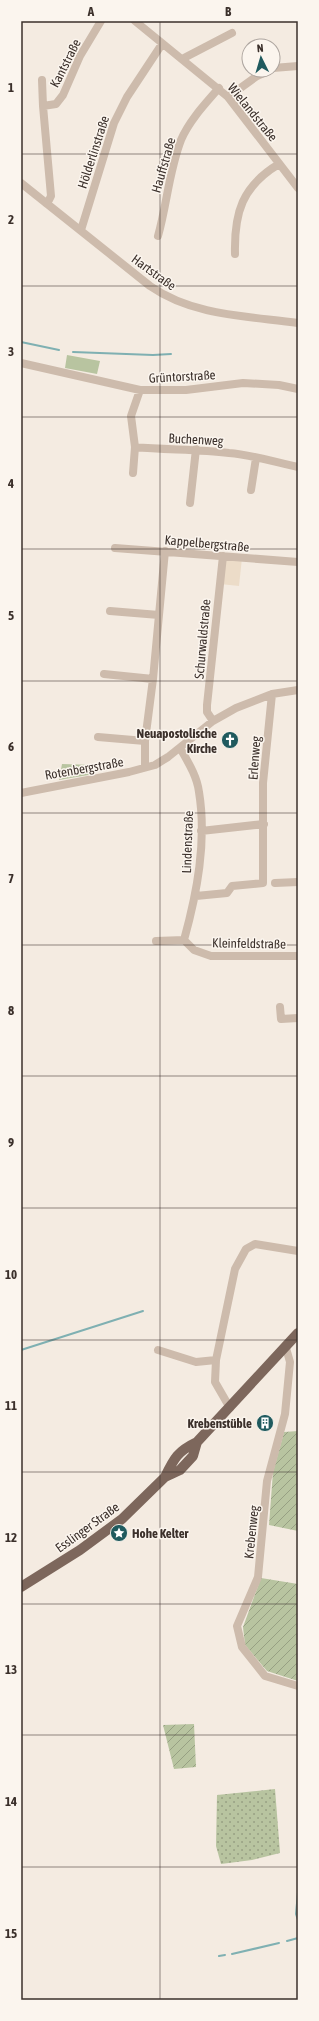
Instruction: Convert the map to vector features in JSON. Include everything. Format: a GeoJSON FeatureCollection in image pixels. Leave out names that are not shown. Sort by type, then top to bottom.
{"type":"FeatureCollection","features":[{"type":"Feature","properties":{"kind":"main road","name":"Esslinger Straße"},"geometry":{"type":"LineString","coordinates":[[21,1587],[80,1550],[112,1527],[164,1478],[180,1470],[193,1456],[197,1442],[286,1348],[298,1333]]}},
{"type":"Feature","properties":{"kind":"street","name":"Kantstraße"},"geometry":{"type":"LineString","coordinates":[[43,106],[56,104],[63,95],[80,56],[101,21]]}},
{"type":"Feature","properties":{"kind":"street","name":"Wielandstraße"},"geometry":{"type":"LineString","coordinates":[[137,21],[162,44],[219,88],[228,97],[298,188]]}},
{"type":"Feature","properties":{"kind":"street"},"geometry":{"type":"LineString","coordinates":[[182,59],[232,33]]}},
{"type":"Feature","properties":{"kind":"street","name":"Hölderlinstraße"},"geometry":{"type":"LineString","coordinates":[[81,230],[114,123],[127,97],[162,44]]}},
{"type":"Feature","properties":{"kind":"street"},"geometry":{"type":"LineString","coordinates":[[281,67],[298,66]]}},
{"type":"Feature","properties":{"kind":"street"},"geometry":{"type":"LineString","coordinates":[[228,97],[254,78]]}},
{"type":"Feature","properties":{"kind":"street"},"geometry":{"type":"LineString","coordinates":[[42,80],[51,196],[48,204]]}},
{"type":"Feature","properties":{"kind":"street","name":"Hauffstraße"},"geometry":{"type":"LineString","coordinates":[[158,236],[174,161],[182,139],[201,109],[219,88]]}},
{"type":"Feature","properties":{"kind":"street"},"geometry":{"type":"LineString","coordinates":[[235,254],[234,242],[238,212],[248,190],[263,174],[279,164]]}},
{"type":"Feature","properties":{"kind":"street","name":"Hartstraße"},"geometry":{"type":"LineString","coordinates":[[21,183],[150,286],[176,302],[202,311],[298,323]]}},
{"type":"Feature","properties":{"kind":"street","name":"Grüntorstraße"},"geometry":{"type":"LineString","coordinates":[[21,363],[140,390],[186,390],[243,383],[279,385],[298,389]]}},
{"type":"Feature","properties":{"kind":"street"},"geometry":{"type":"LineString","coordinates":[[133,473],[135,447],[131,416],[140,390]]}},
{"type":"Feature","properties":{"kind":"street","name":"Buchenweg"},"geometry":{"type":"LineString","coordinates":[[135,447],[164,450],[196,449],[232,453],[298,467]]}},
{"type":"Feature","properties":{"kind":"street"},"geometry":{"type":"LineString","coordinates":[[190,503],[196,449]]}},
{"type":"Feature","properties":{"kind":"street"},"geometry":{"type":"LineString","coordinates":[[251,490],[256,458]]}},
{"type":"Feature","properties":{"kind":"street","name":"Kappelbergstraße"},"geometry":{"type":"LineString","coordinates":[[115,548],[298,562]]}},
{"type":"Feature","properties":{"kind":"street"},"geometry":{"type":"LineString","coordinates":[[144,767],[145,741],[153,679],[165,551]]}},
{"type":"Feature","properties":{"kind":"street","name":"Schurwaldstraße"},"geometry":{"type":"LineString","coordinates":[[213,721],[207,712],[207,705],[222,556]]}},
{"type":"Feature","properties":{"kind":"street"},"geometry":{"type":"LineString","coordinates":[[110,611],[159,615]]}},
{"type":"Feature","properties":{"kind":"street"},"geometry":{"type":"LineString","coordinates":[[104,674],[153,679]]}},
{"type":"Feature","properties":{"kind":"street","name":"Rotenbergstraße"},"geometry":{"type":"LineString","coordinates":[[21,793],[129,772],[155,765],[180,748],[213,721],[236,708],[272,694],[298,690]]}},
{"type":"Feature","properties":{"kind":"street","name":"Erlenweg"},"geometry":{"type":"LineString","coordinates":[[196,896],[227,893],[232,886],[263,883],[263,784],[272,694]]}},
{"type":"Feature","properties":{"kind":"street"},"geometry":{"type":"LineString","coordinates":[[98,737],[145,741]]}},
{"type":"Feature","properties":{"kind":"street","name":"Lindenstraße"},"geometry":{"type":"LineString","coordinates":[[180,748],[192,770],[199,792],[201,832],[196,896],[184,940]]}},
{"type":"Feature","properties":{"kind":"street"},"geometry":{"type":"LineString","coordinates":[[201,832],[264,824]]}},
{"type":"Feature","properties":{"kind":"street"},"geometry":{"type":"LineString","coordinates":[[275,883],[298,882]]}},
{"type":"Feature","properties":{"kind":"street"},"geometry":{"type":"LineString","coordinates":[[156,941],[184,940]]}},
{"type":"Feature","properties":{"kind":"street","name":"Kleinfeldstraße"},"geometry":{"type":"LineString","coordinates":[[184,940],[194,950],[211,956],[298,956]]}},
{"type":"Feature","properties":{"kind":"street"},"geometry":{"type":"LineString","coordinates":[[280,1007],[281,1019],[298,1018]]}},
{"type":"Feature","properties":{"kind":"street"},"geometry":{"type":"LineString","coordinates":[[230,1408],[215,1382],[216,1360],[235,1268],[246,1249],[255,1244],[298,1251]]}},
{"type":"Feature","properties":{"kind":"street","name":"Krebenweg"},"geometry":{"type":"LineString","coordinates":[[286,1348],[290,1362],[285,1414],[268,1481],[258,1577],[237,1626],[242,1647],[265,1676],[298,1686]]}},
{"type":"Feature","properties":{"kind":"street"},"geometry":{"type":"LineString","coordinates":[[158,1350],[196,1362],[216,1360]]}},
{"type":"Feature","properties":{"kind":"green space"},"geometry":{"type":"Polygon","coordinates":[[[67,355],[100,361],[97,374],[65,368],[67,355]]]}},
{"type":"Feature","properties":{"kind":"green space"},"geometry":{"type":"Polygon","coordinates":[[[62,764],[93,765],[94,774],[59,780],[62,764]]]}},
{"type":"Feature","properties":{"kind":"green space"},"geometry":{"type":"Polygon","coordinates":[[[298,1431],[298,1531],[269,1525],[273,1472],[284,1432],[298,1431]]]}},
{"type":"Feature","properties":{"kind":"green space"},"geometry":{"type":"Polygon","coordinates":[[[261,1578],[298,1584],[298,1681],[267,1671],[245,1645],[243,1627],[261,1578]]]}},
{"type":"Feature","properties":{"kind":"green space"},"geometry":{"type":"Polygon","coordinates":[[[194,1724],[196,1767],[174,1769],[163,1725],[194,1724]]]}},
{"type":"Feature","properties":{"kind":"green space"},"geometry":{"type":"Polygon","coordinates":[[[275,1789],[280,1853],[252,1860],[221,1864],[216,1846],[217,1795],[275,1789]]]}},
{"type":"Feature","properties":{"kind":"shaded area"},"geometry":{"type":"Polygon","coordinates":[[[223,556],[242,558],[239,586],[220,584],[223,556]]]}},
{"type":"Feature","properties":{"kind":"waterway"},"geometry":{"type":"LineString","coordinates":[[21,342],[59,350]]}},
{"type":"Feature","properties":{"kind":"waterway"},"geometry":{"type":"LineString","coordinates":[[73,352],[153,355],[171,354]]}},
{"type":"Feature","properties":{"kind":"waterway"},"geometry":{"type":"LineString","coordinates":[[21,1350],[143,1311]]}},
{"type":"Feature","properties":{"kind":"waterway"},"geometry":{"type":"LineString","coordinates":[[298,1892],[296,1914],[298,1920]]}},
{"type":"Feature","properties":{"kind":"waterway"},"geometry":{"type":"LineString","coordinates":[[287,1941],[298,1938]]}},
{"type":"Feature","properties":{"kind":"waterway"},"geometry":{"type":"LineString","coordinates":[[232,1954],[279,1943]]}},
{"type":"Feature","properties":{"kind":"waterway"},"geometry":{"type":"LineString","coordinates":[[219,1956],[225,1955]]}},
{"type":"Feature","properties":{"kind":"place","name":"Neuapostolische Kirche"},"geometry":{"type":"Point","coordinates":[230,740]}},
{"type":"Feature","properties":{"kind":"place","name":"Krebenstüble"},"geometry":{"type":"Point","coordinates":[265,1423]}},
{"type":"Feature","properties":{"kind":"place","name":"Hohe Kelter"},"geometry":{"type":"Point","coordinates":[119,1533]}}]}
